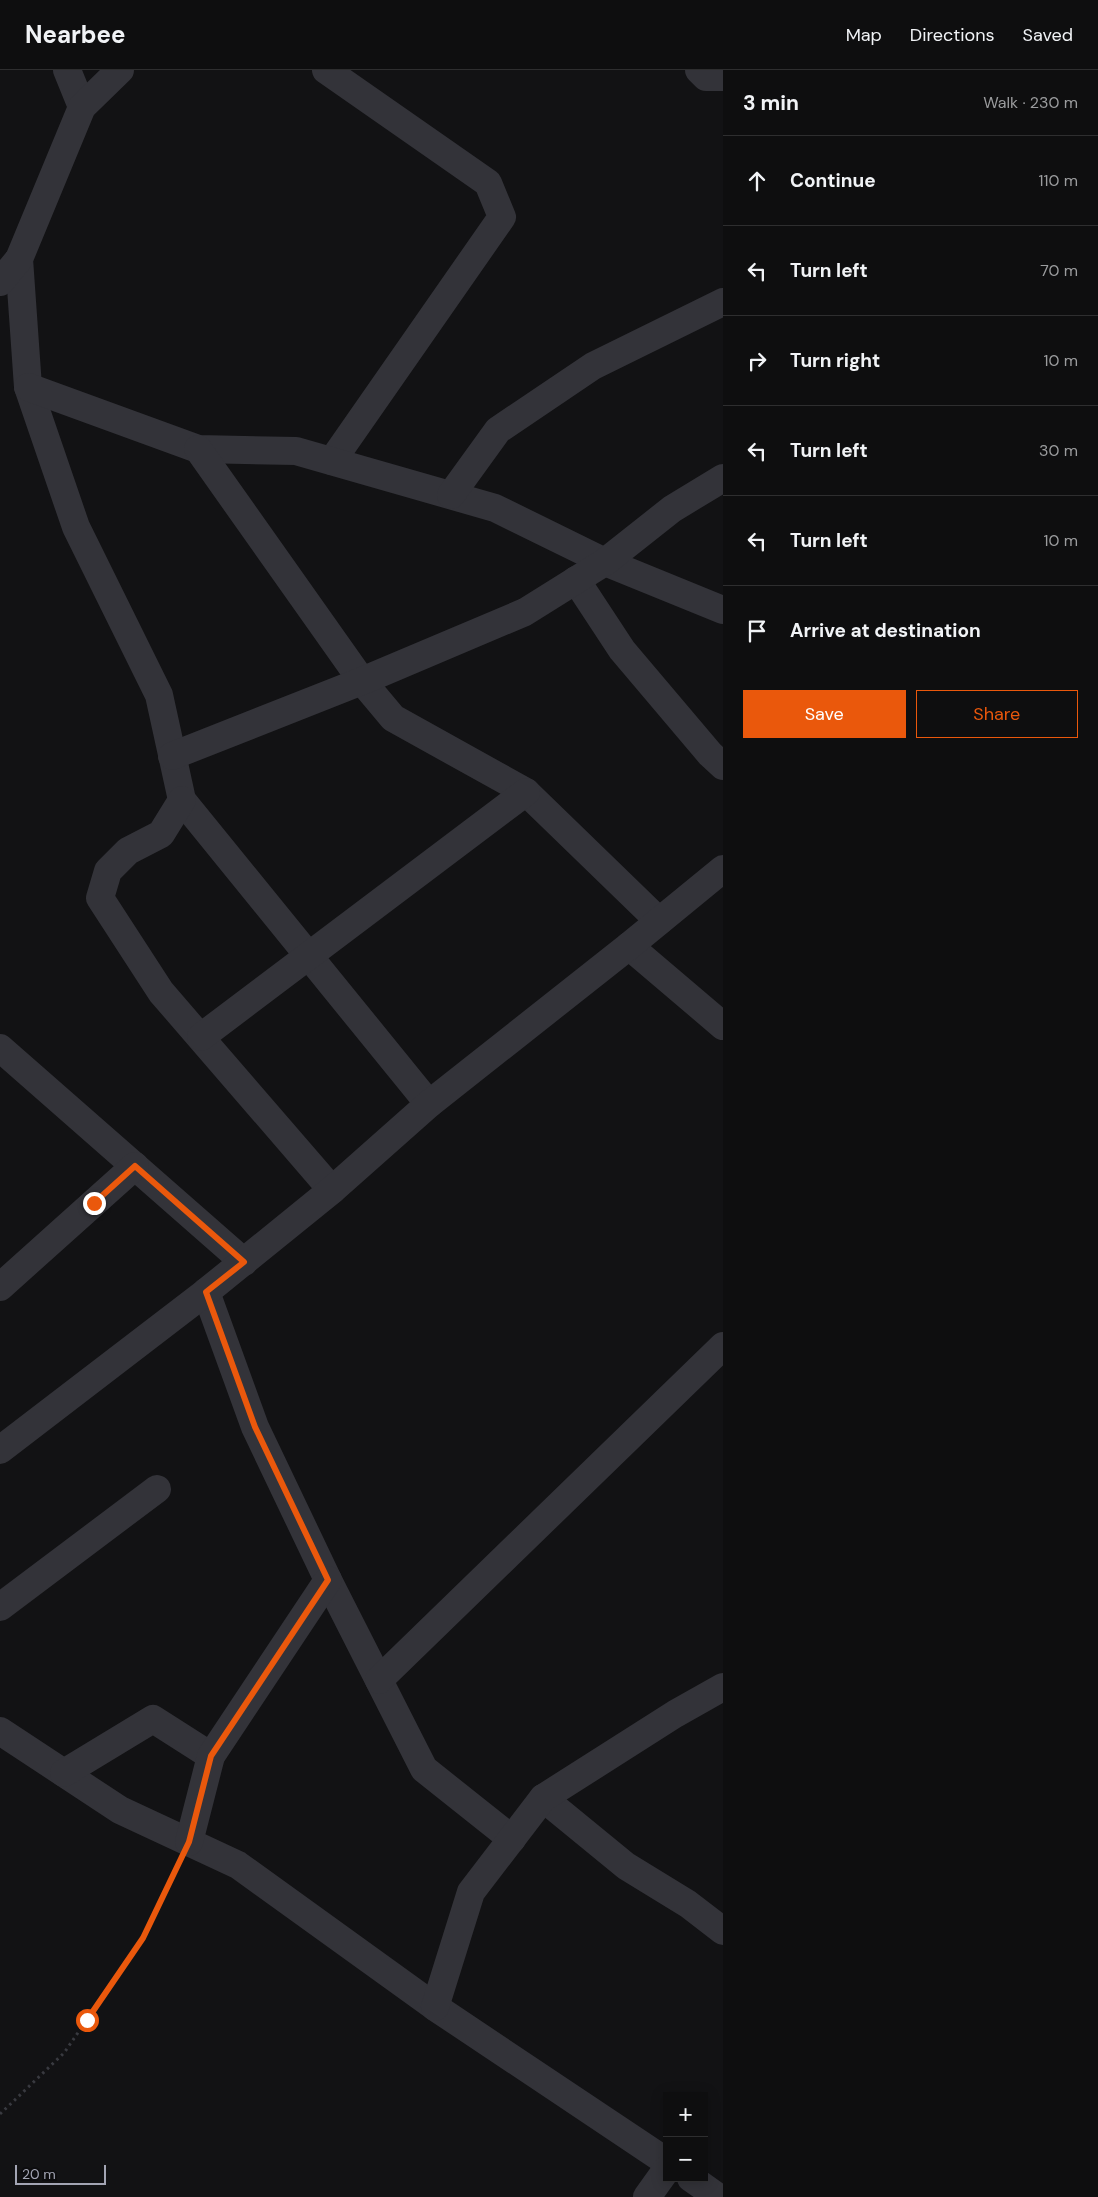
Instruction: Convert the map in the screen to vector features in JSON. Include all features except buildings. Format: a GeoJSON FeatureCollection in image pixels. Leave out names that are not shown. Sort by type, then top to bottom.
{"type":"FeatureCollection","features":[{"type":"Feature","properties":{"kind":"street"},"geometry":{"type":"LineString","coordinates":[[67,70],[82,107]]}},
{"type":"Feature","properties":{"kind":"street"},"geometry":{"type":"LineString","coordinates":[[0,282],[19,259],[82,107],[120,70]]}},
{"type":"Feature","properties":{"kind":"street"},"geometry":{"type":"LineString","coordinates":[[326,70],[488,183],[502,217],[332,461]]}},
{"type":"Feature","properties":{"kind":"street"},"geometry":{"type":"LineString","coordinates":[[19,259],[28,387],[76,527],[159,695],[182,800],[429,1104]]}},
{"type":"Feature","properties":{"kind":"street"},"geometry":{"type":"LineString","coordinates":[[451,496],[498,430],[593,366],[723,302]]}},
{"type":"Feature","properties":{"kind":"street"},"geometry":{"type":"LineString","coordinates":[[28,387],[198,449],[296,451],[496,508],[605,562],[723,610]]}},
{"type":"Feature","properties":{"kind":"street"},"geometry":{"type":"LineString","coordinates":[[198,449],[362,681],[394,718],[526,792],[659,921]]}},
{"type":"Feature","properties":{"kind":"street"},"geometry":{"type":"LineString","coordinates":[[172,756],[362,681],[525,612],[605,562],[672,510],[723,478]]}},
{"type":"Feature","properties":{"kind":"street"},"geometry":{"type":"LineString","coordinates":[[576,580],[622,650],[710,754],[723,766]]}},
{"type":"Feature","properties":{"kind":"street"},"geometry":{"type":"LineString","coordinates":[[200,1037],[526,792]]}},
{"type":"Feature","properties":{"kind":"street"},"geometry":{"type":"LineString","coordinates":[[182,800],[161,834],[128,851],[108,871],[100,898],[161,992],[332,1190]]}},
{"type":"Feature","properties":{"kind":"street"},"geometry":{"type":"LineString","coordinates":[[0,1450],[244,1262],[332,1190],[429,1104],[723,869]]}},
{"type":"Feature","properties":{"kind":"street"},"geometry":{"type":"LineString","coordinates":[[629,946],[723,1026]]}},
{"type":"Feature","properties":{"kind":"street"},"geometry":{"type":"LineString","coordinates":[[0,1048],[244,1262]]}},
{"type":"Feature","properties":{"kind":"street"},"geometry":{"type":"LineString","coordinates":[[0,1287],[135,1166]]}},
{"type":"Feature","properties":{"kind":"street"},"geometry":{"type":"LineString","coordinates":[[206,1292],[255,1427],[328,1580],[424,1769],[512,1839]]}},
{"type":"Feature","properties":{"kind":"street"},"geometry":{"type":"LineString","coordinates":[[379,1680],[723,1346]]}},
{"type":"Feature","properties":{"kind":"street"},"geometry":{"type":"LineString","coordinates":[[0,1607],[157,1489]]}},
{"type":"Feature","properties":{"kind":"street"},"geometry":{"type":"LineString","coordinates":[[189,1842],[211,1756],[328,1580]]}},
{"type":"Feature","properties":{"kind":"street"},"geometry":{"type":"LineString","coordinates":[[435,2007],[471,1892],[543,1798],[674,1714],[723,1687]]}},
{"type":"Feature","properties":{"kind":"street"},"geometry":{"type":"LineString","coordinates":[[64,1773],[153,1719],[211,1756]]}},
{"type":"Feature","properties":{"kind":"street"},"geometry":{"type":"LineString","coordinates":[[0,1731],[120,1810],[238,1865],[435,2007],[663,2159]]}},
{"type":"Feature","properties":{"kind":"street"},"geometry":{"type":"LineString","coordinates":[[543,1798],[626,1866],[688,1904],[723,1931]]}},
{"type":"Feature","properties":{"kind":"street"},"geometry":{"type":"LineString","coordinates":[[647,2197],[663,2175]]}},
{"type":"Feature","properties":{"kind":"street"},"geometry":{"type":"LineString","coordinates":[[697,2182],[718,2197]]}},
{"type":"Feature","properties":{"kind":"path"},"geometry":{"type":"LineString","coordinates":[[0,2114],[70,2045],[143,1938],[189,1842]]}},
{"type":"Feature","properties":{"kind":"route"},"geometry":{"type":"LineString","coordinates":[[87,2020],[143,1938],[189,1842],[211,1756],[328,1580],[255,1427],[206,1292],[244,1262],[135,1166],[94,1203]]}}]}
